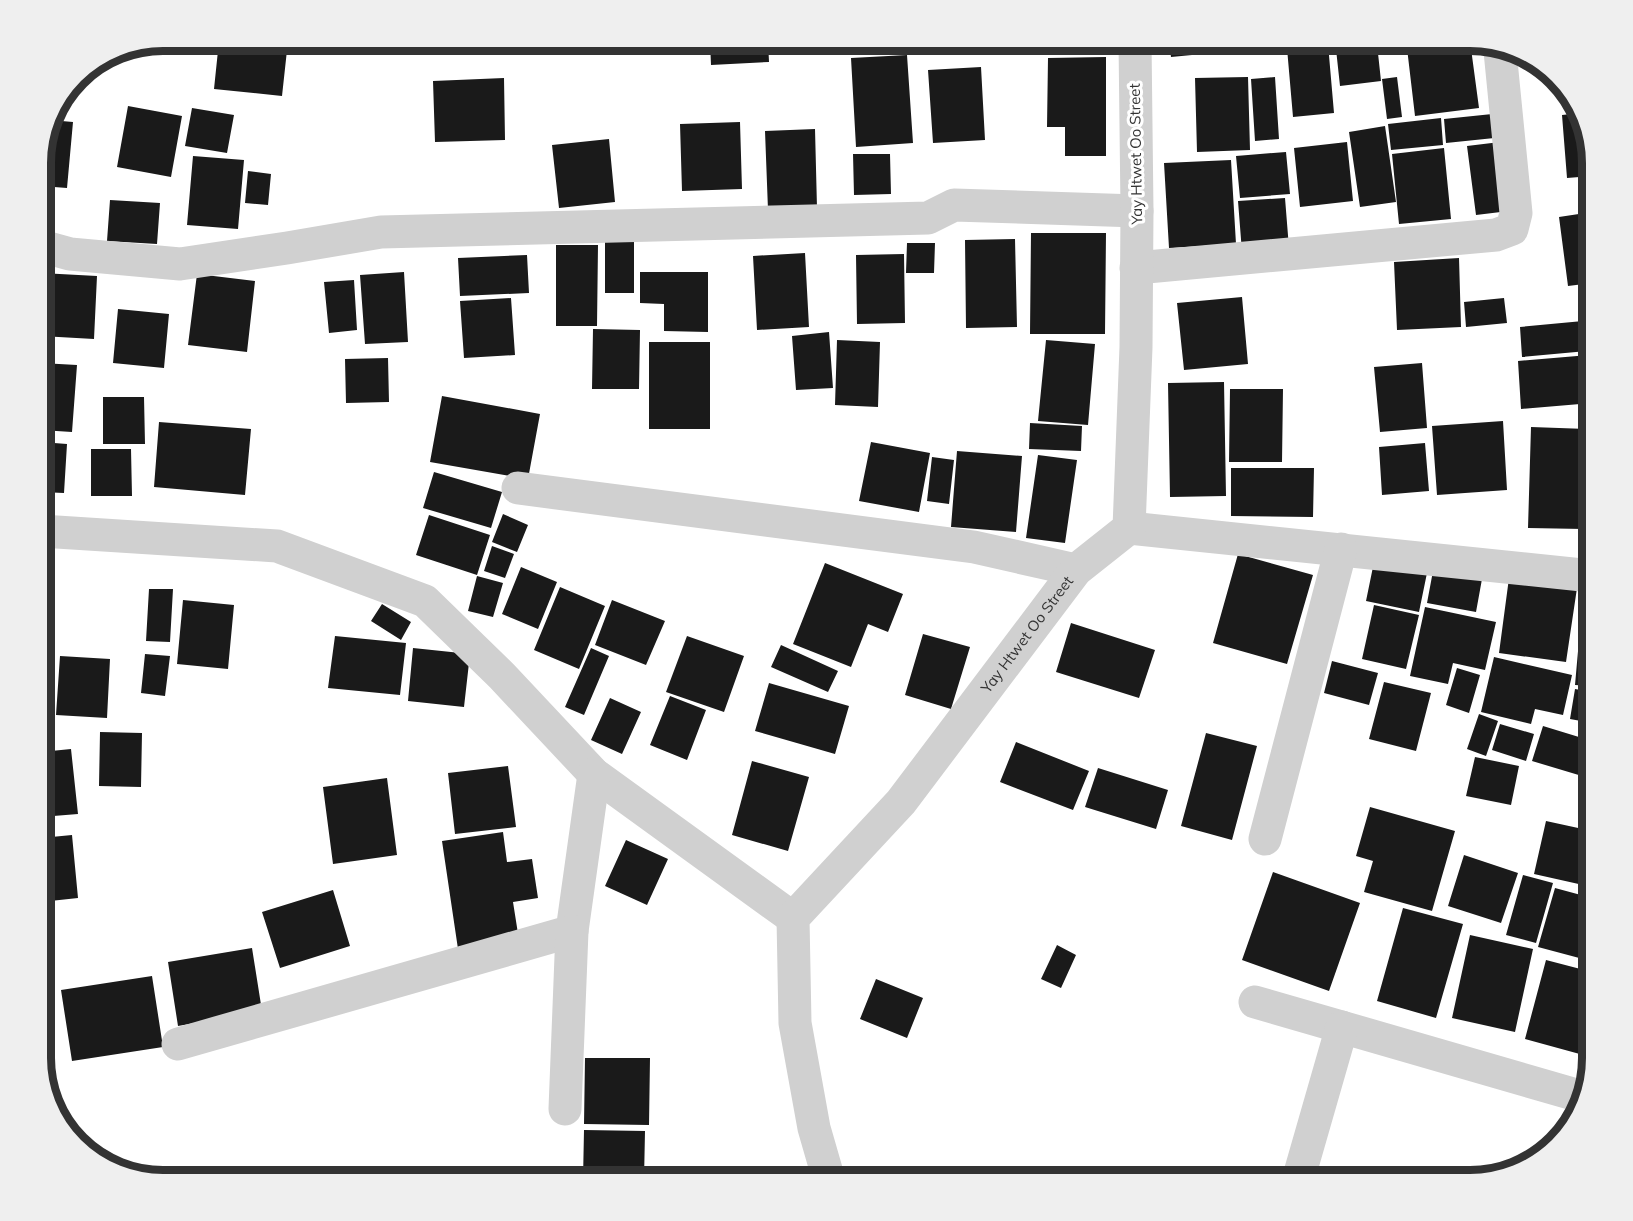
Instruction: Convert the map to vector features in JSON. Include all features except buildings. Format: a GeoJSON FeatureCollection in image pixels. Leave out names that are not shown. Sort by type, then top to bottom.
{"type":"FeatureCollection","features":[{"type":"Feature","properties":{"kind":"street","name":"Yay Htwet Oo Street"},"geometry":{"type":"LineString","coordinates":[[793,918],[901,802],[1076,570],[1129,528],[1136,346],[1135,51]]}},
{"type":"Feature","properties":{"kind":"street"},"geometry":{"type":"LineString","coordinates":[[1137,268],[1496,235],[1512,229],[1516,213],[1500,55]]}},
{"type":"Feature","properties":{"kind":"street"},"geometry":{"type":"LineString","coordinates":[[51,249],[70,254],[180,264],[287,249],[381,232],[928,218],[954,205],[1137,211]]}},
{"type":"Feature","properties":{"kind":"street"},"geometry":{"type":"LineString","coordinates":[[518,488],[975,547],[1076,570]]}},
{"type":"Feature","properties":{"kind":"street"},"geometry":{"type":"LineString","coordinates":[[1129,528],[1582,575]]}},
{"type":"Feature","properties":{"kind":"street"},"geometry":{"type":"LineString","coordinates":[[51,532],[277,546],[425,601],[502,676],[594,774],[793,918],[795,1023],[814,1128],[826,1170]]}},
{"type":"Feature","properties":{"kind":"street"},"geometry":{"type":"LineString","coordinates":[[1265,839],[1341,549]]}},
{"type":"Feature","properties":{"kind":"street"},"geometry":{"type":"LineString","coordinates":[[565,1109],[572,931],[594,774]]}},
{"type":"Feature","properties":{"kind":"street"},"geometry":{"type":"LineString","coordinates":[[178,1044],[572,931]]}},
{"type":"Feature","properties":{"kind":"street"},"geometry":{"type":"LineString","coordinates":[[1255,1002],[1576,1095]]}},
{"type":"Feature","properties":{"kind":"street"},"geometry":{"type":"LineString","coordinates":[[1301,1170],[1341,1027]]}}]}
